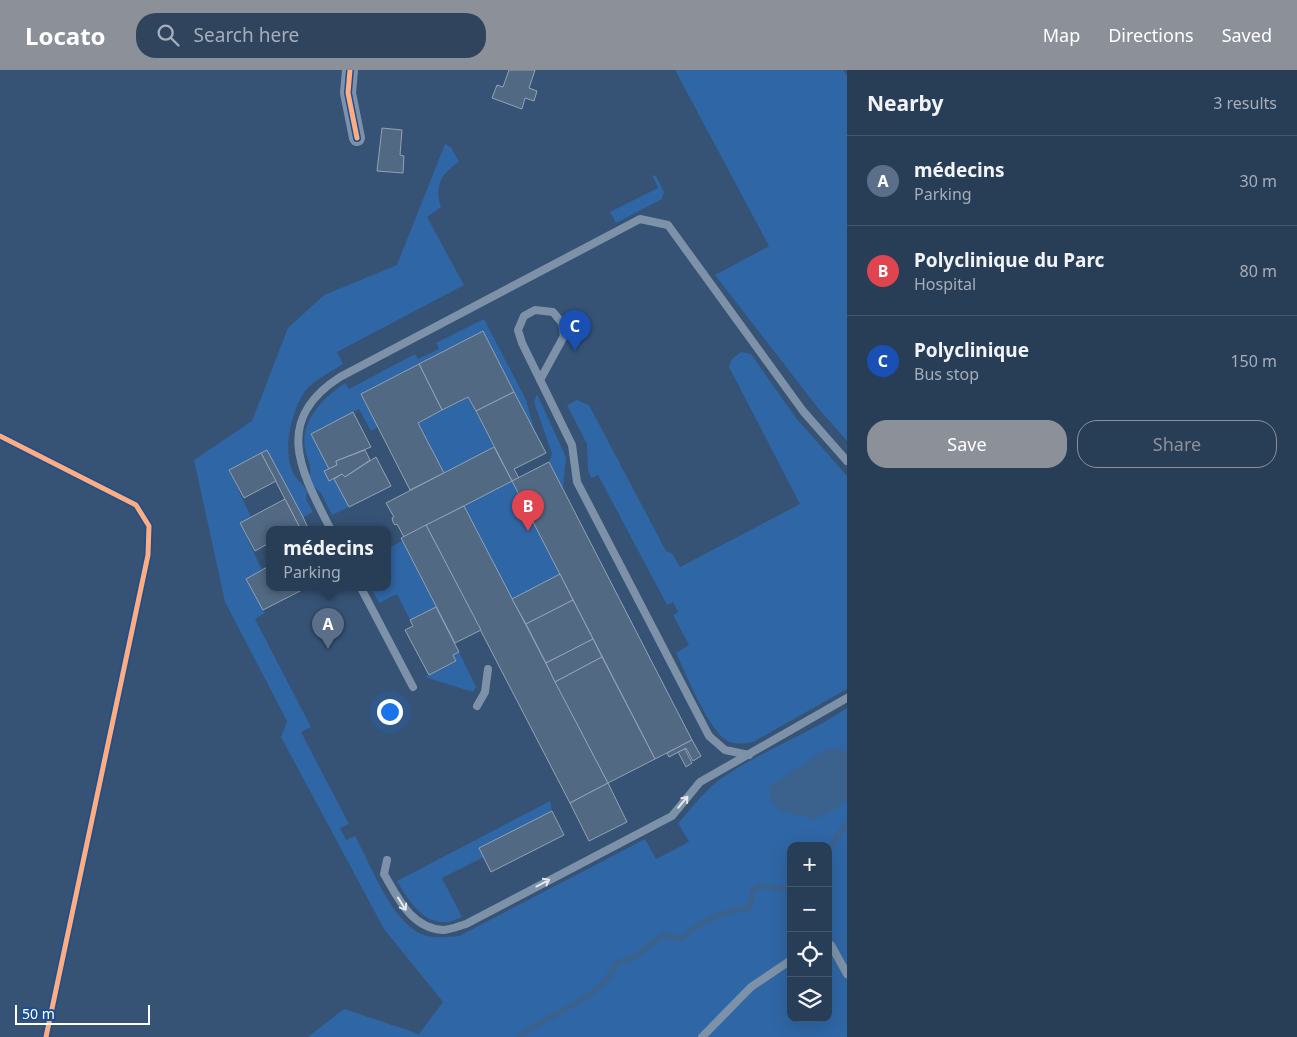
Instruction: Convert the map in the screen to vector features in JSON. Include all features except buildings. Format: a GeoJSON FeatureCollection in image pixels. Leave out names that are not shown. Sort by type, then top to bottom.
{"type":"FeatureCollection","features":[{"type":"Feature","properties":{"kind":"street"},"geometry":{"type":"LineString","coordinates":[[350,70],[348,93],[357,138]]}},
{"type":"Feature","properties":{"kind":"lane"},"geometry":{"type":"LineString","coordinates":[[329,526],[308,485],[300,462],[297,443],[303,416],[314,397],[340,377],[640,219],[668,225],[803,411],[847,460]]}},
{"type":"Feature","properties":{"kind":"lane"},"geometry":{"type":"LineString","coordinates":[[540,380],[564,336],[562,323],[553,312],[535,310],[524,316],[518,330],[522,343],[572,446],[577,482],[709,736],[725,750],[749,754]]}},
{"type":"Feature","properties":{"kind":"lane"},"geometry":{"type":"LineString","coordinates":[[363,591],[413,687]]}},
{"type":"Feature","properties":{"kind":"lane"},"geometry":{"type":"LineString","coordinates":[[477,706],[485,692],[488,668]]}},
{"type":"Feature","properties":{"kind":"lane"},"geometry":{"type":"LineString","coordinates":[[387,860],[384,874],[405,910],[423,925],[444,930],[466,924],[672,816],[700,782],[847,698]]}},
{"type":"Feature","properties":{"kind":"lane"},"geometry":{"type":"LineString","coordinates":[[832,947],[847,974]]}},
{"type":"Feature","properties":{"kind":"lane"},"geometry":{"type":"LineString","coordinates":[[702,1037],[751,988],[787,963]]}},
{"type":"Feature","properties":{"kind":"shaded area"},"geometry":{"type":"Polygon","coordinates":[[[675,70],[843,70],[847,75],[847,441],[818,408],[715,275],[769,246],[675,70]]]}},
{"type":"Feature","properties":{"kind":"shaded area"},"geometry":{"type":"Polygon","coordinates":[[[445,144],[451,147],[459,162],[448,171],[441,181],[438,193],[441,207],[427,217],[464,285],[337,352],[343,364],[305,391],[292,421],[288,445],[291,467],[295,476],[307,491],[306,499],[313,512],[303,517],[267,450],[229,470],[251,517],[240,523],[262,570],[246,579],[265,613],[255,619],[311,727],[301,732],[349,824],[340,828],[346,840],[355,836],[383,891],[400,917],[410,927],[430,937],[459,936],[645,839],[656,859],[689,842],[678,823],[712,786],[739,767],[847,708],[847,1037],[308,1037],[344,1009],[419,1034],[443,1002],[384,929],[281,737],[287,721],[225,602],[194,460],[252,421],[288,328],[324,295],[397,265],[445,144]]]}},
{"type":"Feature","properties":{"kind":"shaded area"},"geometry":{"type":"Polygon","coordinates":[[[652,175],[656,176],[664,192],[662,199],[616,223],[610,212],[658,188],[652,175]]]}},
{"type":"Feature","properties":{"kind":"shaded area"},"geometry":{"type":"Polygon","coordinates":[[[484,319],[526,400],[535,432],[483,331],[361,394],[378,427],[371,431],[359,409],[311,434],[349,507],[332,515],[321,493],[315,488],[309,478],[310,467],[304,438],[306,428],[315,410],[329,395],[345,383],[349,389],[415,354],[418,359],[439,349],[436,343],[484,319]]]}},
{"type":"Feature","properties":{"kind":"shaded area"},"geometry":{"type":"Polygon","coordinates":[[[741,352],[751,354],[796,418],[847,476],[847,689],[753,742],[739,744],[730,742],[722,737],[699,702],[676,653],[689,645],[673,615],[678,612],[673,602],[667,605],[598,475],[591,478],[588,470],[587,444],[567,405],[577,400],[589,405],[666,551],[672,553],[680,567],[800,504],[729,367],[732,359],[741,352]]]}},
{"type":"Feature","properties":{"kind":"shaded area"},"geometry":{"type":"Polygon","coordinates":[[[537,394],[566,457],[563,488],[549,462],[552,454],[534,402],[537,394]]]}},
{"type":"Feature","properties":{"kind":"shaded area"},"geometry":{"type":"Polygon","coordinates":[[[468,397],[494,447],[444,473],[418,423],[468,397]]]}},
{"type":"Feature","properties":{"kind":"shaded area"},"geometry":{"type":"Polygon","coordinates":[[[512,481],[560,574],[512,599],[464,506],[512,481]]]}},
{"type":"Feature","properties":{"kind":"shaded area"},"geometry":{"type":"Polygon","coordinates":[[[402,541],[436,607],[410,620],[397,594],[379,603],[373,591],[391,591],[391,547],[402,541]]]}},
{"type":"Feature","properties":{"kind":"shaded area"},"geometry":{"type":"Polygon","coordinates":[[[459,652],[476,687],[473,692],[425,677],[456,662],[453,655],[459,652]]]}},
{"type":"Feature","properties":{"kind":"shaded area"},"geometry":{"type":"Polygon","coordinates":[[[839,748],[847,754],[847,799],[838,807],[816,819],[783,812],[772,803],[769,787],[825,750],[839,748]]]}},
{"type":"Feature","properties":{"kind":"shaded area"},"geometry":{"type":"Polygon","coordinates":[[[550,801],[552,811],[479,848],[484,857],[442,878],[462,917],[447,922],[438,922],[430,919],[417,909],[397,881],[550,801]]]}},
{"type":"Feature","properties":{"kind":"waterway"},"geometry":{"type":"LineString","coordinates":[[832,845],[842,829],[847,825]]}},
{"type":"Feature","properties":{"kind":"waterway"},"geometry":{"type":"LineString","coordinates":[[519,1037],[531,1028],[586,997],[609,976],[617,963],[636,956],[663,935],[681,939],[697,926],[712,918],[728,912],[749,908],[753,891],[760,886],[787,889]]}},
{"type":"Feature","properties":{"kind":"cycle path"},"geometry":{"type":"LineString","coordinates":[[350,70],[348,93],[357,138]]}},
{"type":"Feature","properties":{"kind":"cycle path"},"geometry":{"type":"LineString","coordinates":[[0,436],[136,505],[149,526],[148,555],[46,1037]]}},
{"type":"Feature","properties":{"kind":"place","name":"Polyclinique"},"geometry":{"type":"Point","coordinates":[575,351]}},
{"type":"Feature","properties":{"kind":"place","name":"Polyclinique du Parc"},"geometry":{"type":"Point","coordinates":[528,531]}},
{"type":"Feature","properties":{"kind":"place","name":"médecins"},"geometry":{"type":"Point","coordinates":[328,649]}}]}
